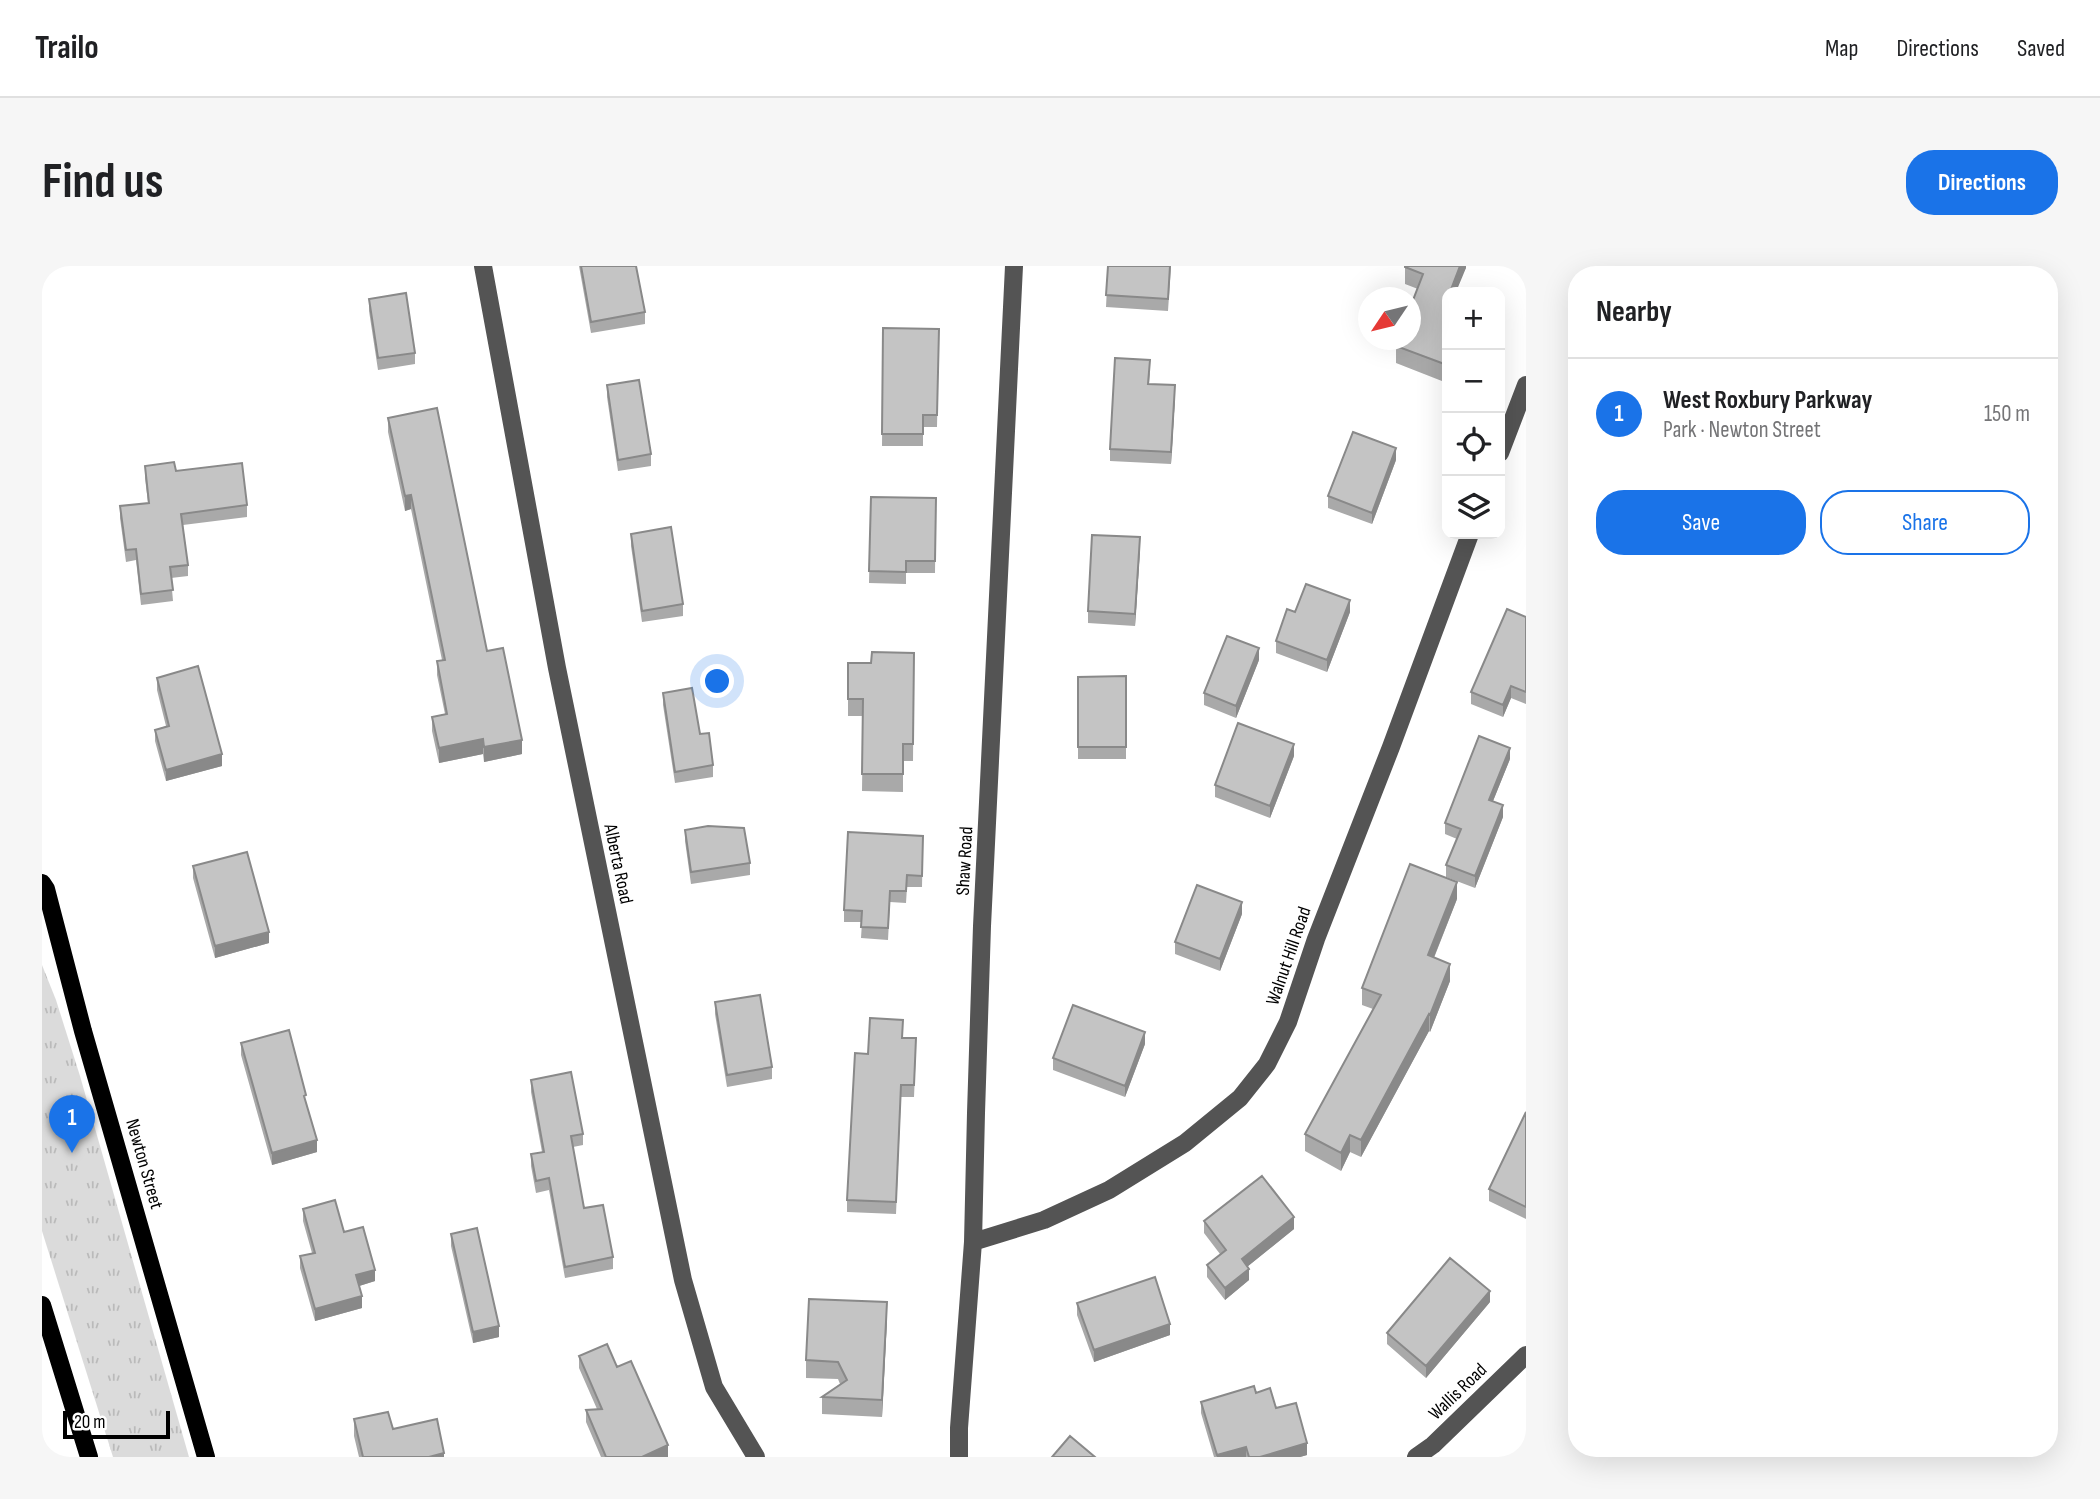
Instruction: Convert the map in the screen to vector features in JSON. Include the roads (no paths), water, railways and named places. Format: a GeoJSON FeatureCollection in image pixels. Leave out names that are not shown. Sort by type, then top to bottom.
{"type":"FeatureCollection","features":[{"type":"Feature","properties":{"kind":"main road","name":"Newton Street"},"geometry":{"type":"LineString","coordinates":[[43,882],[83,1031],[206,1457]]}},
{"type":"Feature","properties":{"kind":"main road"},"geometry":{"type":"LineString","coordinates":[[42,1305],[89,1457]]}},
{"type":"Feature","properties":{"kind":"street","name":"Alberta Road"},"geometry":{"type":"LineString","coordinates":[[483,266],[556,667],[683,1280],[714,1387],[756,1457]]}},
{"type":"Feature","properties":{"kind":"street","name":"Shaw Road"},"geometry":{"type":"LineString","coordinates":[[959,1457],[974,1242],[982,926],[1014,266]]}},
{"type":"Feature","properties":{"kind":"street"},"geometry":{"type":"LineString","coordinates":[[1505,440],[1526,385]]}},
{"type":"Feature","properties":{"kind":"street","name":"Walnut Hill Road"},"geometry":{"type":"LineString","coordinates":[[974,1242],[1044,1220],[1109,1190],[1185,1143],[1240,1098],[1267,1064],[1288,1022],[1316,939],[1468,539]]}},
{"type":"Feature","properties":{"kind":"street","name":"Wallis Road"},"geometry":{"type":"LineString","coordinates":[[1416,1457],[1433,1445],[1526,1355]]}},
{"type":"Feature","properties":{"kind":"place","name":"West Roxbury Parkway"},"geometry":{"type":"Point","coordinates":[72,1153]}}]}
